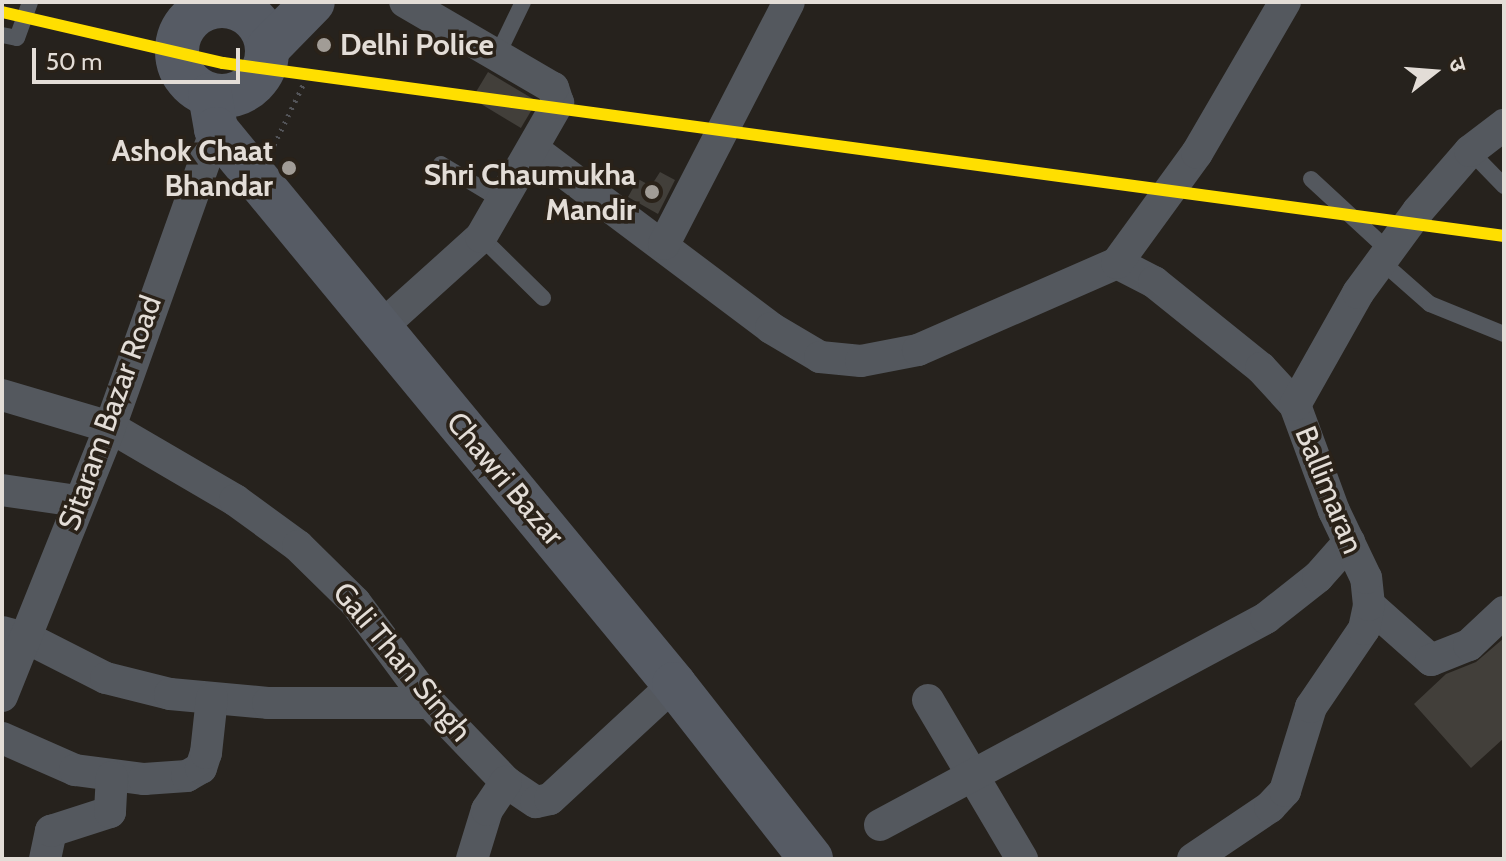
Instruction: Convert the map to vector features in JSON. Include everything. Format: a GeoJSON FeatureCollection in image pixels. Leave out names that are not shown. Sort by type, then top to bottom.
{"type":"FeatureCollection","features":[{"type":"Feature","properties":{"kind":"street"},"geometry":{"type":"LineString","coordinates":[[268,48],[313,2]]}},
{"type":"Feature","properties":{"kind":"street"},"geometry":{"type":"LineString","coordinates":[[380,328],[481,237],[533,149],[558,95],[405,2]]}},
{"type":"Feature","properties":{"kind":"street"},"geometry":{"type":"LineString","coordinates":[[664,244],[789,2]]}},
{"type":"Feature","properties":{"kind":"street"},"geometry":{"type":"LineString","coordinates":[[533,149],[664,244],[771,328],[820,357],[861,361],[918,350],[1117,263],[1189,166],[1285,2]]}},
{"type":"Feature","properties":{"kind":"street"},"geometry":{"type":"LineString","coordinates":[[227,6],[243,10],[255,20],[268,48],[266,64],[248,89],[225,97],[213,112],[188,82],[177,54],[188,8],[227,6]]}},
{"type":"Feature","properties":{"kind":"street","name":"Chawri Bazar"},"geometry":{"type":"LineString","coordinates":[[213,112],[380,328],[674,684],[810,859]]}},
{"type":"Feature","properties":{"kind":"street","name":"Sitaram Bazar Road"},"geometry":{"type":"LineString","coordinates":[[2,696],[16,635],[110,427],[213,112]]}},
{"type":"Feature","properties":{"kind":"street","name":"Ballimaran"},"geometry":{"type":"LineString","coordinates":[[1369,605],[1366,578],[1295,405],[1385,256],[1470,151],[1504,125]]}},
{"type":"Feature","properties":{"kind":"street"},"geometry":{"type":"LineString","coordinates":[[1117,263],[1154,282],[1250,358],[1295,405]]}},
{"type":"Feature","properties":{"kind":"street","name":"Gali Than Singh"},"geometry":{"type":"LineString","coordinates":[[2,395],[110,427],[235,500],[298,546],[355,602],[430,703],[506,782],[536,802],[550,799],[674,684]]}},
{"type":"Feature","properties":{"kind":"street"},"geometry":{"type":"LineString","coordinates":[[2,490],[77,501]]}},
{"type":"Feature","properties":{"kind":"street"},"geometry":{"type":"LineString","coordinates":[[880,825],[1266,618],[1318,577],[1349,542]]}},
{"type":"Feature","properties":{"kind":"street"},"geometry":{"type":"LineString","coordinates":[[1193,859],[1285,791],[1311,707],[1364,629],[1369,605],[1431,660],[1469,645],[1504,612]]}},
{"type":"Feature","properties":{"kind":"street"},"geometry":{"type":"LineString","coordinates":[[16,635],[106,678],[212,698],[430,703]]}},
{"type":"Feature","properties":{"kind":"street"},"geometry":{"type":"LineString","coordinates":[[2,738],[75,770],[112,777],[187,776],[201,768],[212,698]]}},
{"type":"Feature","properties":{"kind":"street"},"geometry":{"type":"LineString","coordinates":[[928,700],[1022,859]]}},
{"type":"Feature","properties":{"kind":"street"},"geometry":{"type":"LineString","coordinates":[[45,859],[51,831],[110,812],[112,777]]}},
{"type":"Feature","properties":{"kind":"street"},"geometry":{"type":"LineString","coordinates":[[472,859],[487,810],[506,782]]}},
{"type":"Feature","properties":{"kind":"lane"},"geometry":{"type":"LineString","coordinates":[[2,35],[17,38],[30,2]]}},
{"type":"Feature","properties":{"kind":"lane"},"geometry":{"type":"LineString","coordinates":[[497,56],[523,2]]}},
{"type":"Feature","properties":{"kind":"lane"},"geometry":{"type":"LineString","coordinates":[[1470,151],[1504,186]]}},
{"type":"Feature","properties":{"kind":"lane"},"geometry":{"type":"LineString","coordinates":[[441,164],[504,202]]}},
{"type":"Feature","properties":{"kind":"lane"},"geometry":{"type":"LineString","coordinates":[[1311,179],[1430,304],[1504,334]]}},
{"type":"Feature","properties":{"kind":"lane"},"geometry":{"type":"LineString","coordinates":[[481,237],[543,298]]}},
{"type":"Feature","properties":{"kind":"path"},"geometry":{"type":"LineString","coordinates":[[277,135],[303,85]]}},
{"type":"Feature","properties":{"kind":"building"},"geometry":{"type":"Polygon","coordinates":[[[488,72],[537,101],[521,128],[472,99],[488,72]]]}},
{"type":"Feature","properties":{"kind":"building","name":"Shri Chaumukha Mandir"},"geometry":{"type":"Polygon","coordinates":[[[660,172],[675,180],[658,214],[628,197],[638,179],[651,186],[660,172]]]}},
{"type":"Feature","properties":{"kind":"building"},"geometry":{"type":"Polygon","coordinates":[[[1504,638],[1504,738],[1471,768],[1414,704],[1446,674],[1476,662],[1504,638]]]}},
{"type":"Feature","properties":{"kind":"transit line"},"geometry":{"type":"LineString","coordinates":[[2,12],[223,63],[1504,236]]}},
{"type":"Feature","properties":{"kind":"place","name":"Delhi Police"},"geometry":{"type":"Point","coordinates":[324,45]}},
{"type":"Feature","properties":{"kind":"place","name":"Ashok Chaat Bhandar"},"geometry":{"type":"Point","coordinates":[289,168]}},
{"type":"Feature","properties":{"kind":"place","name":"Shri Chaumukha Mandir"},"geometry":{"type":"Point","coordinates":[652,192]}}]}
